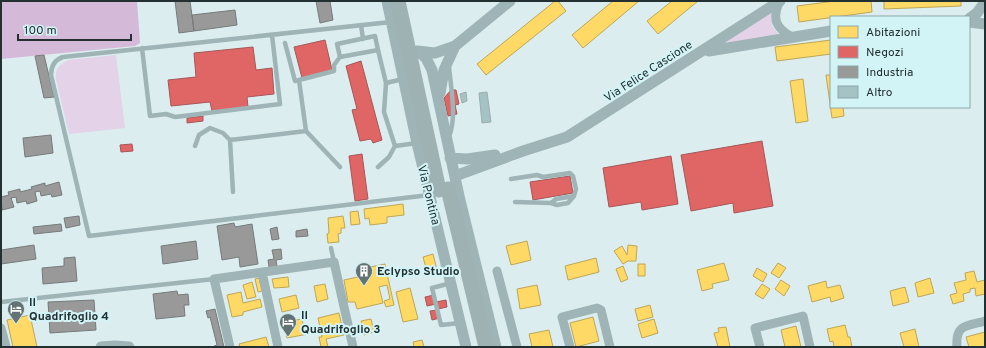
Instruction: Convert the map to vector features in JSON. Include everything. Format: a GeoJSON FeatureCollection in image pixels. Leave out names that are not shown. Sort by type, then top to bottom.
{"type":"FeatureCollection","features":[{"type":"Feature","properties":{"kind":"highway","name":"Via Pontina"},"geometry":{"type":"LineString","coordinates":[[408,1],[443,188],[477,347]]}},
{"type":"Feature","properties":{"kind":"highway","name":"Via Pontina"},"geometry":{"type":"LineString","coordinates":[[391,3],[486,347]]}},
{"type":"Feature","properties":{"kind":"street"},"geometry":{"type":"LineString","coordinates":[[497,11],[504,1]]}},
{"type":"Feature","properties":{"kind":"street"},"geometry":{"type":"LineString","coordinates":[[396,43],[399,46],[435,53],[454,46],[510,1]]}},
{"type":"Feature","properties":{"kind":"street","name":"Via Felice Cascione"},"geometry":{"type":"LineString","coordinates":[[450,158],[467,159],[523,151],[567,138],[780,2]]}},
{"type":"Feature","properties":{"kind":"street"},"geometry":{"type":"LineString","coordinates":[[780,2],[775,14],[777,24],[781,30],[792,37]]}},
{"type":"Feature","properties":{"kind":"street"},"geometry":{"type":"LineString","coordinates":[[970,18],[985,2]]}},
{"type":"Feature","properties":{"kind":"street","name":"Via Pontina"},"geometry":{"type":"LineString","coordinates":[[391,3],[391,22],[416,143],[443,188],[496,347]]}},
{"type":"Feature","properties":{"kind":"street"},"geometry":{"type":"LineString","coordinates":[[970,22],[985,24]]}},
{"type":"Feature","properties":{"kind":"street"},"geometry":{"type":"LineString","coordinates":[[702,52],[830,31]]}},
{"type":"Feature","properties":{"kind":"street","name":"Via Pontina"},"geometry":{"type":"LineString","coordinates":[[439,104],[442,78],[454,46]]}},
{"type":"Feature","properties":{"kind":"street","name":"Via Pontina"},"geometry":{"type":"LineString","coordinates":[[415,50],[426,58],[430,67],[450,158],[443,188],[451,283],[466,347]]}},
{"type":"Feature","properties":{"kind":"street"},"geometry":{"type":"LineString","coordinates":[[399,61],[404,53],[415,50]]}},
{"type":"Feature","properties":{"kind":"street","name":"Via Felice Cascione"},"geometry":{"type":"LineString","coordinates":[[443,188],[523,151]]}},
{"type":"Feature","properties":{"kind":"street"},"geometry":{"type":"LineString","coordinates":[[230,347],[214,279],[334,262],[353,347]]}},
{"type":"Feature","properties":{"kind":"street"},"geometry":{"type":"LineString","coordinates":[[497,271],[517,347]]}},
{"type":"Feature","properties":{"kind":"street"},"geometry":{"type":"LineString","coordinates":[[262,272],[278,347]]}},
{"type":"Feature","properties":{"kind":"street"},"geometry":{"type":"LineString","coordinates":[[570,347],[562,317],[597,308],[601,310],[610,347]]}},
{"type":"Feature","properties":{"kind":"street"},"geometry":{"type":"LineString","coordinates":[[760,347],[755,328],[803,316],[810,347]]}},
{"type":"Feature","properties":{"kind":"street"},"geometry":{"type":"LineString","coordinates":[[957,347],[957,336],[960,329],[985,321]]}},
{"type":"Feature","properties":{"kind":"street"},"geometry":{"type":"LineString","coordinates":[[1,328],[6,347]]}},
{"type":"Feature","properties":{"kind":"street"},"geometry":{"type":"LineString","coordinates":[[101,347],[129,347]]}},
{"type":"Feature","properties":{"kind":"lane"},"geometry":{"type":"LineString","coordinates":[[391,22],[63,57],[55,61],[52,67],[53,84],[90,236],[443,188]]}},
{"type":"Feature","properties":{"kind":"lane"},"geometry":{"type":"LineString","coordinates":[[361,25],[363,39]]}},
{"type":"Feature","properties":{"kind":"lane"},"geometry":{"type":"LineString","coordinates":[[142,48],[150,116],[166,114],[175,117],[280,104],[272,34]]}},
{"type":"Feature","properties":{"kind":"lane"},"geometry":{"type":"LineString","coordinates":[[340,57],[338,44],[375,36],[386,83],[384,112],[395,146],[389,157],[378,167]]}},
{"type":"Feature","properties":{"kind":"lane"},"geometry":{"type":"LineString","coordinates":[[286,43],[295,81],[334,71],[334,65],[340,57],[378,50]]}},
{"type":"Feature","properties":{"kind":"lane"},"geometry":{"type":"LineString","coordinates":[[447,143],[451,132],[453,115],[448,60]]}},
{"type":"Feature","properties":{"kind":"lane"},"geometry":{"type":"LineString","coordinates":[[386,83],[403,79]]}},
{"type":"Feature","properties":{"kind":"lane"},"geometry":{"type":"LineString","coordinates":[[299,80],[306,131],[340,167]]}},
{"type":"Feature","properties":{"kind":"lane"},"geometry":{"type":"LineString","coordinates":[[195,146],[199,135],[210,128],[223,133],[230,140],[232,192]]}},
{"type":"Feature","properties":{"kind":"lane"},"geometry":{"type":"LineString","coordinates":[[230,140],[306,131]]}},
{"type":"Feature","properties":{"kind":"lane"},"geometry":{"type":"LineString","coordinates":[[395,146],[416,143]]}},
{"type":"Feature","properties":{"kind":"lane"},"geometry":{"type":"LineString","coordinates":[[511,179],[537,175],[543,177],[570,173],[573,176],[576,189],[574,196],[568,203],[557,205],[551,203],[516,202]]}},
{"type":"Feature","properties":{"kind":"lane"},"geometry":{"type":"LineString","coordinates":[[331,248],[334,262]]}},
{"type":"Feature","properties":{"kind":"lane"},"geometry":{"type":"LineString","coordinates":[[1,302],[214,279]]}},
{"type":"Feature","properties":{"kind":"lane"},"geometry":{"type":"LineString","coordinates":[[451,283],[432,288],[441,325],[460,323]]}},
{"type":"Feature","properties":{"kind":"shaded area"},"geometry":{"type":"Polygon","coordinates":[[[1,1],[137,1],[140,43],[135,46],[1,59],[1,1]]]}},
{"type":"Feature","properties":{"kind":"shaded area"},"geometry":{"type":"Polygon","coordinates":[[[771,13],[772,26],[779,35],[727,43],[727,41],[771,13]]]}},
{"type":"Feature","properties":{"kind":"shaded area"},"geometry":{"type":"Polygon","coordinates":[[[116,55],[125,128],[69,134],[56,79],[58,68],[68,60],[116,55]]]}},
{"type":"Feature","properties":{"kind":"building: Abitazioni"},"geometry":{"type":"Polygon","coordinates":[[[555,1],[558,1],[566,11],[486,75],[477,64],[555,1]]]}},
{"type":"Feature","properties":{"kind":"building: Abitazioni"},"geometry":{"type":"Polygon","coordinates":[[[613,1],[639,1],[583,48],[572,35],[613,1]]]}},
{"type":"Feature","properties":{"kind":"building: Abitazioni"},"geometry":{"type":"Polygon","coordinates":[[[672,1],[698,1],[658,34],[647,21],[672,1]]]}},
{"type":"Feature","properties":{"kind":"building: Abitazioni"},"geometry":{"type":"Polygon","coordinates":[[[835,1],[871,1],[872,12],[843,16],[830,16],[830,18],[799,22],[797,6],[835,1]]]}},
{"type":"Feature","properties":{"kind":"building: Abitazioni"},"geometry":{"type":"Polygon","coordinates":[[[884,1],[961,1],[961,6],[884,9],[884,1]]]}},
{"type":"Feature","properties":{"kind":"building: Abitazioni"},"geometry":{"type":"Polygon","coordinates":[[[830,40],[830,54],[777,61],[775,47],[830,40]]]}},
{"type":"Feature","properties":{"kind":"building: Abitazioni"},"geometry":{"type":"Polygon","coordinates":[[[826,75],[830,75],[830,104],[826,75]]]}},
{"type":"Feature","properties":{"kind":"building: Abitazioni"},"geometry":{"type":"Polygon","coordinates":[[[803,79],[808,121],[796,123],[790,81],[803,79]]]}},
{"type":"Feature","properties":{"kind":"building: Abitazioni"},"geometry":{"type":"Polygon","coordinates":[[[831,108],[843,108],[844,116],[832,118],[831,108]]]}},
{"type":"Feature","properties":{"kind":"building: Abitazioni"},"geometry":{"type":"Polygon","coordinates":[[[403,204],[404,215],[387,217],[387,223],[370,225],[369,218],[365,219],[364,209],[403,204]]]}},
{"type":"Feature","properties":{"kind":"building: Abitazioni"},"geometry":{"type":"Polygon","coordinates":[[[358,211],[360,224],[351,225],[350,212],[358,211]]]}},
{"type":"Feature","properties":{"kind":"building: Abitazioni"},"geometry":{"type":"Polygon","coordinates":[[[343,216],[345,228],[341,228],[341,233],[338,234],[339,242],[328,243],[328,218],[343,216]]]}},
{"type":"Feature","properties":{"kind":"building: Abitazioni"},"geometry":{"type":"Polygon","coordinates":[[[527,241],[531,260],[511,265],[506,246],[527,241]]]}},
{"type":"Feature","properties":{"kind":"building: Abitazioni"},"geometry":{"type":"Polygon","coordinates":[[[628,245],[637,246],[636,261],[628,261],[623,264],[614,251],[622,246],[627,255],[628,245]]]}},
{"type":"Feature","properties":{"kind":"building: Abitazioni"},"geometry":{"type":"Polygon","coordinates":[[[433,254],[437,270],[427,272],[423,257],[433,254]]]}},
{"type":"Feature","properties":{"kind":"building: Abitazioni"},"geometry":{"type":"Polygon","coordinates":[[[596,258],[599,272],[568,280],[565,266],[596,258]]]}},
{"type":"Feature","properties":{"kind":"building: Abitazioni"},"geometry":{"type":"Polygon","coordinates":[[[724,263],[729,280],[712,284],[713,288],[702,291],[697,270],[724,263]]]}},
{"type":"Feature","properties":{"kind":"building: Abitazioni"},"geometry":{"type":"Polygon","coordinates":[[[778,263],[786,268],[779,278],[771,273],[778,263]]]}},
{"type":"Feature","properties":{"kind":"building: Abitazioni","name":"Eclypso Studio"},"geometry":{"type":"Polygon","coordinates":[[[385,264],[394,305],[386,307],[384,301],[390,299],[387,285],[379,287],[383,303],[357,309],[355,302],[348,302],[344,280],[371,274],[370,267],[385,264]]]}},
{"type":"Feature","properties":{"kind":"building: Abitazioni"},"geometry":{"type":"Polygon","coordinates":[[[638,264],[645,264],[645,276],[638,276],[638,264]]]}},
{"type":"Feature","properties":{"kind":"building: Abitazioni"},"geometry":{"type":"Polygon","coordinates":[[[623,266],[628,279],[621,282],[616,269],[623,266]]]}},
{"type":"Feature","properties":{"kind":"building: Abitazioni"},"geometry":{"type":"Polygon","coordinates":[[[757,268],[767,274],[763,282],[753,276],[757,268]]]}},
{"type":"Feature","properties":{"kind":"building: Abitazioni"},"geometry":{"type":"Polygon","coordinates":[[[974,271],[977,282],[985,280],[985,294],[976,296],[975,288],[970,289],[970,292],[963,294],[964,301],[953,304],[950,295],[957,293],[954,283],[966,280],[965,273],[974,271]]]}},
{"type":"Feature","properties":{"kind":"building: Abitazioni"},"geometry":{"type":"Polygon","coordinates":[[[288,277],[289,287],[274,288],[272,279],[288,277]]]}},
{"type":"Feature","properties":{"kind":"building: Abitazioni"},"geometry":{"type":"Polygon","coordinates":[[[259,278],[262,291],[258,292],[255,279],[259,278]]]}},
{"type":"Feature","properties":{"kind":"building: Abitazioni"},"geometry":{"type":"Polygon","coordinates":[[[930,278],[934,293],[918,297],[915,283],[930,278]]]}},
{"type":"Feature","properties":{"kind":"building: Abitazioni"},"geometry":{"type":"Polygon","coordinates":[[[781,280],[790,286],[784,296],[775,289],[781,280]]]}},
{"type":"Feature","properties":{"kind":"building: Abitazioni"},"geometry":{"type":"Polygon","coordinates":[[[826,281],[827,288],[840,285],[844,298],[831,302],[830,297],[812,302],[808,286],[826,281]]]}},
{"type":"Feature","properties":{"kind":"building: Abitazioni"},"geometry":{"type":"Polygon","coordinates":[[[252,282],[256,297],[247,299],[243,285],[252,282]]]}},
{"type":"Feature","properties":{"kind":"building: Abitazioni"},"geometry":{"type":"Polygon","coordinates":[[[325,284],[328,299],[317,302],[314,286],[325,284]]]}},
{"type":"Feature","properties":{"kind":"building: Abitazioni"},"geometry":{"type":"Polygon","coordinates":[[[762,284],[770,289],[763,299],[755,294],[762,284]]]}},
{"type":"Feature","properties":{"kind":"building: Abitazioni"},"geometry":{"type":"Polygon","coordinates":[[[537,285],[541,305],[520,309],[517,289],[537,285]]]}},
{"type":"Feature","properties":{"kind":"building: Abitazioni"},"geometry":{"type":"Polygon","coordinates":[[[905,287],[909,302],[893,306],[890,291],[905,287]]]}},
{"type":"Feature","properties":{"kind":"building: Abitazioni"},"geometry":{"type":"Polygon","coordinates":[[[410,288],[418,319],[403,322],[396,292],[410,288]]]}},
{"type":"Feature","properties":{"kind":"building: Abitazioni"},"geometry":{"type":"Polygon","coordinates":[[[241,292],[243,303],[260,299],[262,307],[243,312],[243,315],[232,317],[227,295],[241,292]]]}},
{"type":"Feature","properties":{"kind":"building: Abitazioni"},"geometry":{"type":"Polygon","coordinates":[[[296,295],[299,308],[282,312],[279,299],[296,295]]]}},
{"type":"Feature","properties":{"kind":"building: Abitazioni"},"geometry":{"type":"Polygon","coordinates":[[[650,305],[653,317],[638,321],[635,309],[650,305]]]}},
{"type":"Feature","properties":{"kind":"building: Abitazioni"},"geometry":{"type":"Polygon","coordinates":[[[339,313],[344,335],[326,339],[328,347],[321,347],[319,337],[322,337],[318,318],[339,313]]]}},
{"type":"Feature","properties":{"kind":"building: Abitazioni"},"geometry":{"type":"Polygon","coordinates":[[[30,315],[37,347],[13,347],[7,320],[30,315]]]}},
{"type":"Feature","properties":{"kind":"building: Abitazioni"},"geometry":{"type":"Polygon","coordinates":[[[593,317],[599,341],[576,347],[570,323],[593,317]]]}},
{"type":"Feature","properties":{"kind":"building: Abitazioni"},"geometry":{"type":"Polygon","coordinates":[[[302,319],[304,330],[307,329],[308,334],[287,338],[284,322],[302,319]]]}},
{"type":"Feature","properties":{"kind":"building: Abitazioni"},"geometry":{"type":"Polygon","coordinates":[[[371,319],[374,332],[364,335],[361,321],[371,319]]]}},
{"type":"Feature","properties":{"kind":"building: Abitazioni"},"geometry":{"type":"Polygon","coordinates":[[[654,319],[658,333],[642,338],[638,324],[654,319]]]}},
{"type":"Feature","properties":{"kind":"building: Abitazioni"},"geometry":{"type":"Polygon","coordinates":[[[845,325],[852,347],[834,347],[833,341],[830,342],[827,329],[845,325]]]}},
{"type":"Feature","properties":{"kind":"building: Abitazioni"},"geometry":{"type":"Polygon","coordinates":[[[796,326],[801,347],[785,347],[781,330],[796,326]]]}},
{"type":"Feature","properties":{"kind":"building: Abitazioni"},"geometry":{"type":"Polygon","coordinates":[[[726,327],[730,347],[718,347],[714,333],[719,332],[718,328],[726,327]]]}},
{"type":"Feature","properties":{"kind":"building: Abitazioni"},"geometry":{"type":"Polygon","coordinates":[[[915,329],[919,347],[904,347],[900,333],[915,329]]]}},
{"type":"Feature","properties":{"kind":"building: Abitazioni"},"geometry":{"type":"Polygon","coordinates":[[[549,330],[553,347],[532,347],[529,334],[549,330]]]}},
{"type":"Feature","properties":{"kind":"building: Abitazioni"},"geometry":{"type":"Polygon","coordinates":[[[985,332],[985,347],[969,347],[966,337],[985,332]]]}},
{"type":"Feature","properties":{"kind":"building: Abitazioni"},"geometry":{"type":"Polygon","coordinates":[[[266,337],[269,347],[240,347],[239,344],[266,337]]]}},
{"type":"Feature","properties":{"kind":"building: Abitazioni"},"geometry":{"type":"Polygon","coordinates":[[[422,340],[424,347],[414,347],[413,342],[422,340]]]}},
{"type":"Feature","properties":{"kind":"building: Negozi"},"geometry":{"type":"Polygon","coordinates":[[[325,40],[332,70],[302,78],[294,47],[325,40]]]}},
{"type":"Feature","properties":{"kind":"building: Negozi"},"geometry":{"type":"Polygon","coordinates":[[[253,47],[256,70],[272,68],[274,94],[247,97],[248,107],[212,111],[210,102],[171,106],[168,80],[196,77],[194,53],[253,47]]]}},
{"type":"Feature","properties":{"kind":"building: Negozi"},"geometry":{"type":"Polygon","coordinates":[[[361,61],[382,140],[373,143],[371,139],[360,141],[352,110],[357,109],[346,66],[361,61]]]}},
{"type":"Feature","properties":{"kind":"building: Negozi"},"geometry":{"type":"Polygon","coordinates":[[[451,90],[456,90],[459,104],[455,105],[457,114],[448,116],[444,98],[451,90]]]}},
{"type":"Feature","properties":{"kind":"building: Negozi"},"geometry":{"type":"Polygon","coordinates":[[[203,116],[203,121],[187,123],[187,118],[203,116]]]}},
{"type":"Feature","properties":{"kind":"building: Negozi"},"geometry":{"type":"Polygon","coordinates":[[[762,141],[773,206],[734,213],[733,203],[691,211],[681,155],[762,141]]]}},
{"type":"Feature","properties":{"kind":"building: Negozi"},"geometry":{"type":"Polygon","coordinates":[[[132,144],[133,151],[121,152],[120,145],[132,144]]]}},
{"type":"Feature","properties":{"kind":"building: Negozi"},"geometry":{"type":"Polygon","coordinates":[[[362,154],[368,199],[355,201],[349,156],[362,154]]]}},
{"type":"Feature","properties":{"kind":"building: Negozi"},"geometry":{"type":"Polygon","coordinates":[[[671,156],[678,204],[642,210],[641,202],[609,207],[603,168],[671,156]]]}},
{"type":"Feature","properties":{"kind":"building: Negozi"},"geometry":{"type":"Polygon","coordinates":[[[570,176],[573,193],[533,200],[530,182],[570,176]]]}},
{"type":"Feature","properties":{"kind":"building: Negozi"},"geometry":{"type":"Polygon","coordinates":[[[434,295],[436,302],[446,300],[447,307],[438,309],[440,318],[432,320],[430,311],[437,310],[436,304],[427,306],[425,297],[434,295]]]}},
{"type":"Feature","properties":{"kind":"building: Industria"},"geometry":{"type":"Polygon","coordinates":[[[175,1],[190,1],[194,31],[179,33],[175,1]]]}},
{"type":"Feature","properties":{"kind":"building: Industria"},"geometry":{"type":"Polygon","coordinates":[[[316,1],[330,1],[333,20],[320,23],[316,1]]]}},
{"type":"Feature","properties":{"kind":"building: Industria"},"geometry":{"type":"Polygon","coordinates":[[[235,10],[237,25],[194,31],[192,15],[235,10]]]}},
{"type":"Feature","properties":{"kind":"building: Industria"},"geometry":{"type":"Polygon","coordinates":[[[44,55],[54,97],[44,98],[35,56],[44,55]]]}},
{"type":"Feature","properties":{"kind":"building: Industria"},"geometry":{"type":"Polygon","coordinates":[[[51,135],[53,153],[25,157],[23,138],[51,135]]]}},
{"type":"Feature","properties":{"kind":"building: Industria"},"geometry":{"type":"Polygon","coordinates":[[[59,182],[62,195],[52,197],[51,194],[41,196],[40,191],[35,192],[37,201],[27,204],[26,201],[17,203],[16,197],[11,198],[14,207],[2,210],[1,197],[9,195],[8,192],[20,189],[20,192],[32,189],[31,187],[45,183],[45,186],[59,182]]]}},
{"type":"Feature","properties":{"kind":"building: Industria"},"geometry":{"type":"Polygon","coordinates":[[[79,216],[80,225],[66,228],[64,218],[79,216]]]}},
{"type":"Feature","properties":{"kind":"building: Industria"},"geometry":{"type":"Polygon","coordinates":[[[234,223],[235,227],[252,224],[258,264],[240,267],[239,257],[222,260],[217,226],[234,223]]]}},
{"type":"Feature","properties":{"kind":"building: Industria"},"geometry":{"type":"Polygon","coordinates":[[[61,224],[62,231],[34,234],[33,227],[61,224]]]}},
{"type":"Feature","properties":{"kind":"building: Industria"},"geometry":{"type":"Polygon","coordinates":[[[277,227],[279,239],[272,240],[270,229],[277,227]]]}},
{"type":"Feature","properties":{"kind":"building: Industria"},"geometry":{"type":"Polygon","coordinates":[[[307,229],[308,236],[296,237],[296,231],[307,229]]]}},
{"type":"Feature","properties":{"kind":"building: Industria"},"geometry":{"type":"Polygon","coordinates":[[[196,241],[198,259],[163,264],[161,246],[196,241]]]}},
{"type":"Feature","properties":{"kind":"building: Industria"},"geometry":{"type":"Polygon","coordinates":[[[34,245],[36,259],[1,264],[1,250],[34,245]]]}},
{"type":"Feature","properties":{"kind":"building: Industria"},"geometry":{"type":"Polygon","coordinates":[[[281,249],[282,259],[276,260],[277,266],[269,267],[268,260],[274,259],[272,250],[281,249]]]}},
{"type":"Feature","properties":{"kind":"building: Industria"},"geometry":{"type":"Polygon","coordinates":[[[75,257],[77,281],[43,284],[42,268],[64,266],[64,258],[75,257]]]}},
{"type":"Feature","properties":{"kind":"building: Industria"},"geometry":{"type":"Polygon","coordinates":[[[177,291],[178,295],[188,294],[189,305],[184,305],[185,316],[156,319],[153,294],[177,291]]]}},
{"type":"Feature","properties":{"kind":"building: Industria"},"geometry":{"type":"Polygon","coordinates":[[[94,300],[96,330],[50,333],[48,302],[94,300]]]}},
{"type":"Feature","properties":{"kind":"building: Industria"},"geometry":{"type":"Polygon","coordinates":[[[215,309],[224,347],[214,347],[217,345],[210,317],[208,318],[206,311],[215,309]]]}},
{"type":"Feature","properties":{"kind":"building: Altro"},"geometry":{"type":"Polygon","coordinates":[[[466,92],[467,101],[462,103],[460,94],[466,92]]]}},
{"type":"Feature","properties":{"kind":"building: Altro"},"geometry":{"type":"Polygon","coordinates":[[[487,92],[491,122],[482,123],[479,93],[487,92]]]}},
{"type":"Feature","properties":{"kind":"place","name":"Eclypso Studio"},"geometry":{"type":"Point","coordinates":[364,286]}},
{"type":"Feature","properties":{"kind":"place","name":"Il Quadrifoglio 4"},"geometry":{"type":"Point","coordinates":[16,324]}},
{"type":"Feature","properties":{"kind":"place","name":"Il Quadrifoglio 3"},"geometry":{"type":"Point","coordinates":[288,337]}}]}
